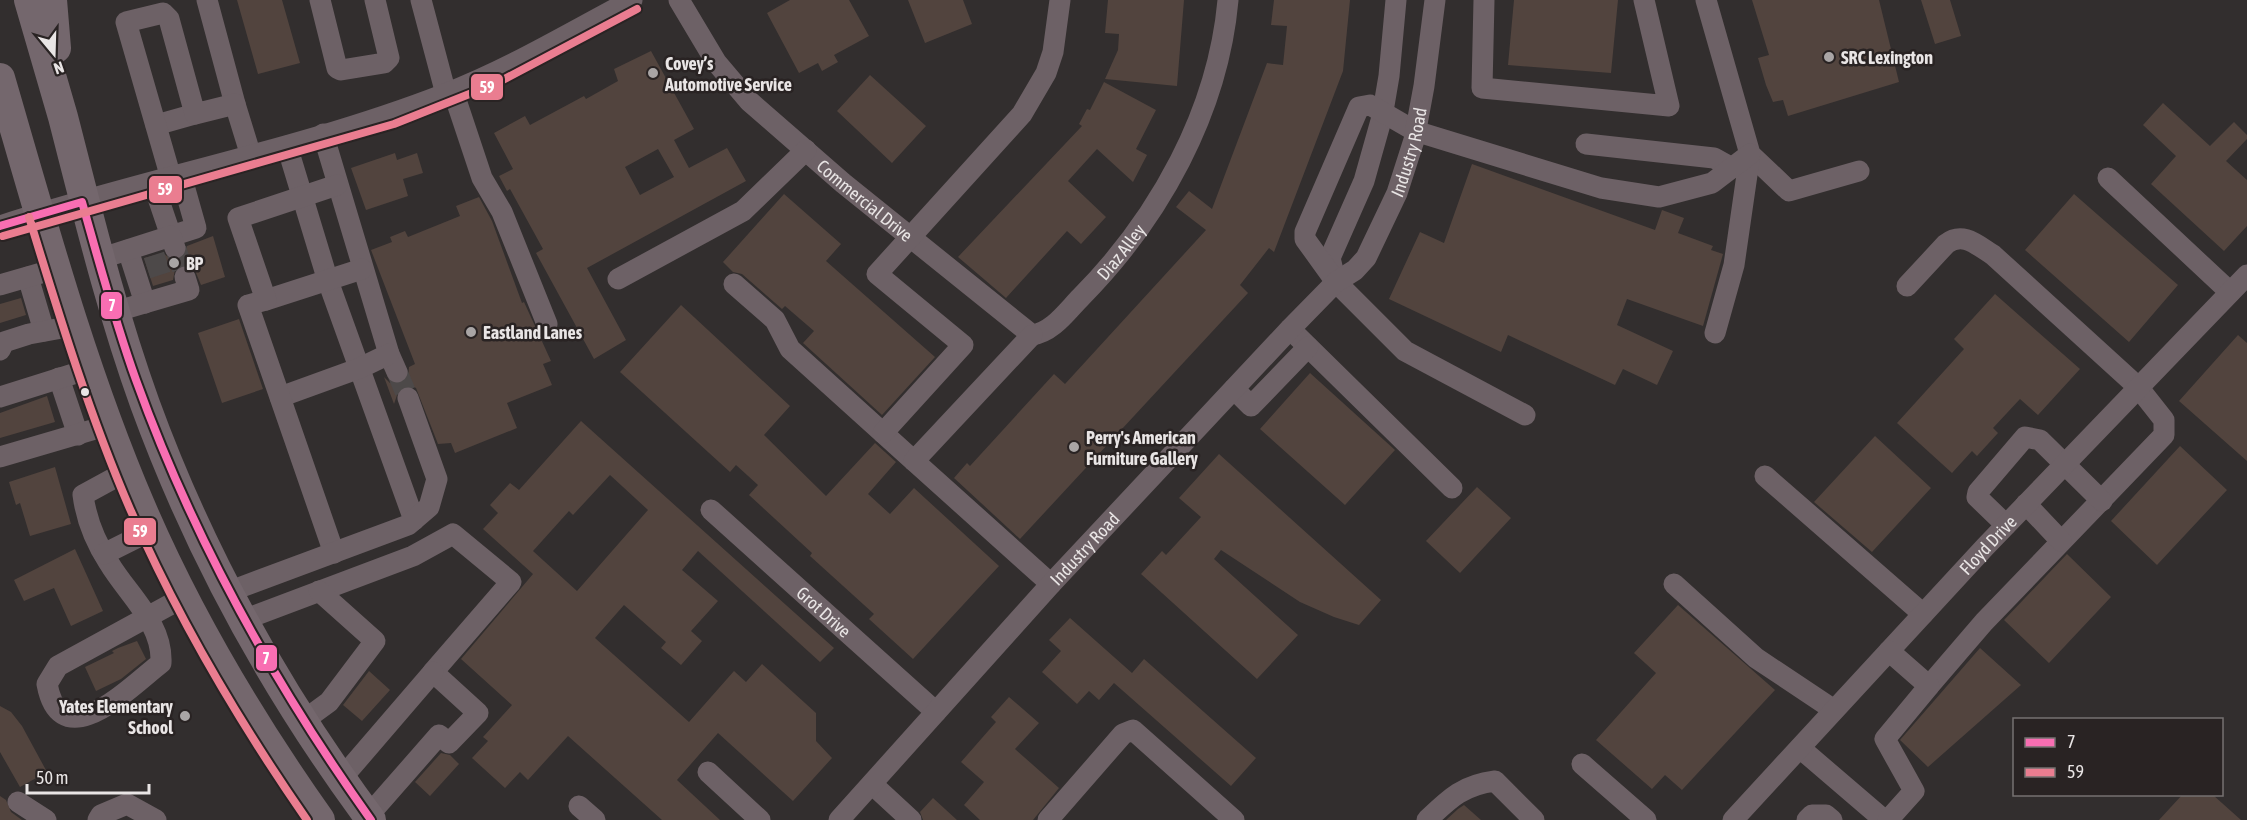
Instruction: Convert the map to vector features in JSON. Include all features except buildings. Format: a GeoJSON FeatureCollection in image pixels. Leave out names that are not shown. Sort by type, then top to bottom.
{"type":"FeatureCollection","features":[{"type":"Feature","properties":{"kind":"highway"},"geometry":{"type":"LineString","coordinates":[[29,0],[63,117],[82,202],[114,312],[145,405],[197,529],[243,620],[303,721],[370,818]]}},
{"type":"Feature","properties":{"kind":"highway"},"geometry":{"type":"LineString","coordinates":[[52,0],[63,117]]}},
{"type":"Feature","properties":{"kind":"highway"},"geometry":{"type":"LineString","coordinates":[[0,78],[39,213],[42,273],[73,326],[109,425],[152,530],[184,597],[254,722],[321,820]]}},
{"type":"Feature","properties":{"kind":"street"},"geometry":{"type":"LineString","coordinates":[[207,0],[251,156]]}},
{"type":"Feature","properties":{"kind":"street"},"geometry":{"type":"LineString","coordinates":[[320,0],[336,68],[342,70],[384,63],[389,58],[375,0]]}},
{"type":"Feature","properties":{"kind":"street"},"geometry":{"type":"LineString","coordinates":[[421,0],[449,92],[482,178],[502,212],[547,324]]}},
{"type":"Feature","properties":{"kind":"street"},"geometry":{"type":"LineString","coordinates":[[0,226],[39,213],[287,146],[449,92],[497,71],[632,0]]}},
{"type":"Feature","properties":{"kind":"street","name":"Commercial Drive"},"geometry":{"type":"LineString","coordinates":[[679,0],[716,62],[731,82],[806,150],[911,237],[1022,114],[1046,73],[1053,52],[1060,0]]}},
{"type":"Feature","properties":{"kind":"street","name":"Diaz Alley"},"geometry":{"type":"LineString","coordinates":[[914,461],[1032,335],[1048,330],[1103,274],[1128,243],[1168,185],[1215,77],[1228,0]]}},
{"type":"Feature","properties":{"kind":"street","name":"Industry Road"},"geometry":{"type":"LineString","coordinates":[[1336,282],[1330,258],[1364,181],[1382,112],[1389,76],[1396,0]]}},
{"type":"Feature","properties":{"kind":"street","name":"Industry Road"},"geometry":{"type":"LineString","coordinates":[[839,820],[1051,584],[1290,329],[1336,282],[1355,270],[1366,258],[1397,193],[1415,131],[1435,0]]}},
{"type":"Feature","properties":{"kind":"street"},"geometry":{"type":"LineString","coordinates":[[1484,0],[1482,88],[1669,106],[1644,0]]}},
{"type":"Feature","properties":{"kind":"street"},"geometry":{"type":"LineString","coordinates":[[1706,0],[1750,154],[1734,265],[1715,333]]}},
{"type":"Feature","properties":{"kind":"street"},"geometry":{"type":"LineString","coordinates":[[173,242],[168,179],[156,125],[126,22],[163,13],[169,19],[195,114]]}},
{"type":"Feature","properties":{"kind":"street"},"geometry":{"type":"LineString","coordinates":[[156,125],[235,104]]}},
{"type":"Feature","properties":{"kind":"street"},"geometry":{"type":"LineString","coordinates":[[1525,415],[1405,351],[1336,282],[1309,245],[1305,232],[1359,107],[1370,105],[1415,131],[1602,188],[1659,197],[1712,183],[1750,154]]}},
{"type":"Feature","properties":{"kind":"street"},"geometry":{"type":"LineString","coordinates":[[280,397],[360,368],[393,363],[362,269],[323,134]]}},
{"type":"Feature","properties":{"kind":"street"},"geometry":{"type":"LineString","coordinates":[[1586,144],[1714,158],[1732,168]]}},
{"type":"Feature","properties":{"kind":"street"},"geometry":{"type":"LineString","coordinates":[[287,146],[328,281],[414,520]]}},
{"type":"Feature","properties":{"kind":"street"},"geometry":{"type":"LineString","coordinates":[[618,279],[743,211],[806,150]]}},
{"type":"Feature","properties":{"kind":"street"},"geometry":{"type":"LineString","coordinates":[[1750,154],[1789,191],[1860,171]]}},
{"type":"Feature","properties":{"kind":"street"},"geometry":{"type":"LineString","coordinates":[[2108,178],[2230,292]]}},
{"type":"Feature","properties":{"kind":"street"},"geometry":{"type":"LineString","coordinates":[[99,259],[128,250],[152,249],[173,242],[196,228],[168,179]]}},
{"type":"Feature","properties":{"kind":"street"},"geometry":{"type":"LineString","coordinates":[[266,300],[238,218],[337,185]]}},
{"type":"Feature","properties":{"kind":"street"},"geometry":{"type":"LineString","coordinates":[[883,433],[963,345],[877,274],[911,237],[1032,335]]}},
{"type":"Feature","properties":{"kind":"street"},"geometry":{"type":"LineString","coordinates":[[1800,748],[1886,820],[1914,791],[1885,739],[1929,686],[2061,541],[2164,435],[2164,420],[2139,387],[1993,255],[1966,238],[1952,239],[1907,286]]}},
{"type":"Feature","properties":{"kind":"street"},"geometry":{"type":"LineString","coordinates":[[128,250],[145,303]]}},
{"type":"Feature","properties":{"kind":"street"},"geometry":{"type":"LineString","coordinates":[[334,553],[248,305],[362,269]]}},
{"type":"Feature","properties":{"kind":"street"},"geometry":{"type":"LineString","coordinates":[[1,283],[42,273],[44,331]]}},
{"type":"Feature","properties":{"kind":"street","name":"Floyd Drive"},"geometry":{"type":"LineString","coordinates":[[1733,820],[2006,525],[2247,275]]}},
{"type":"Feature","properties":{"kind":"street"},"geometry":{"type":"LineString","coordinates":[[114,312],[145,303],[165,290],[189,290],[185,277]]}},
{"type":"Feature","properties":{"kind":"street"},"geometry":{"type":"LineString","coordinates":[[734,284],[775,320],[784,334],[789,349],[1051,584]]}},
{"type":"Feature","properties":{"kind":"street"},"geometry":{"type":"LineString","coordinates":[[0,350],[4,342],[73,326]]}},
{"type":"Feature","properties":{"kind":"street"},"geometry":{"type":"LineString","coordinates":[[1290,329],[1452,488]]}},
{"type":"Feature","properties":{"kind":"street"},"geometry":{"type":"LineString","coordinates":[[1234,389],[1251,406],[1308,347]]}},
{"type":"Feature","properties":{"kind":"street"},"geometry":{"type":"LineString","coordinates":[[0,397],[89,369]]}},
{"type":"Feature","properties":{"kind":"street"},"geometry":{"type":"LineString","coordinates":[[59,378],[78,435]]}},
{"type":"Feature","properties":{"kind":"street"},"geometry":{"type":"LineString","coordinates":[[228,592],[408,525],[429,507],[437,479],[408,398]]}},
{"type":"Feature","properties":{"kind":"street"},"geometry":{"type":"LineString","coordinates":[[0,457],[109,425]]}},
{"type":"Feature","properties":{"kind":"street"},"geometry":{"type":"LineString","coordinates":[[2006,525],[1977,496],[2025,437],[2040,440],[2102,501]]}},
{"type":"Feature","properties":{"kind":"street"},"geometry":{"type":"LineString","coordinates":[[127,471],[82,495],[85,513],[104,554],[148,617],[162,649],[161,663],[94,715],[71,718],[60,714],[50,702],[47,684],[58,666],[148,617],[184,597]]}},
{"type":"Feature","properties":{"kind":"street"},"geometry":{"type":"LineString","coordinates":[[1766,476],[1923,614]]}},
{"type":"Feature","properties":{"kind":"street"},"geometry":{"type":"LineString","coordinates":[[2026,504],[2061,541]]}},
{"type":"Feature","properties":{"kind":"street","name":"Grot Drive"},"geometry":{"type":"LineString","coordinates":[[711,510],[936,712]]}},
{"type":"Feature","properties":{"kind":"street"},"geometry":{"type":"LineString","coordinates":[[104,554],[152,530]]}},
{"type":"Feature","properties":{"kind":"street"},"geometry":{"type":"LineString","coordinates":[[243,620],[413,556],[453,534],[511,582],[341,779]]}},
{"type":"Feature","properties":{"kind":"street"},"geometry":{"type":"LineString","coordinates":[[1674,584],[1756,658],[1834,710]]}},
{"type":"Feature","properties":{"kind":"street"},"geometry":{"type":"LineString","coordinates":[[303,721],[329,702],[375,641],[319,591]]}},
{"type":"Feature","properties":{"kind":"street"},"geometry":{"type":"LineString","coordinates":[[1889,651],[1929,686]]}},
{"type":"Feature","properties":{"kind":"street"},"geometry":{"type":"LineString","coordinates":[[370,818],[439,735],[449,743],[478,713],[433,672]]}},
{"type":"Feature","properties":{"kind":"street"},"geometry":{"type":"LineString","coordinates":[[1048,820],[1124,734],[1133,730],[1234,820]]}},
{"type":"Feature","properties":{"kind":"street"},"geometry":{"type":"LineString","coordinates":[[1582,764],[1646,820]]}},
{"type":"Feature","properties":{"kind":"street"},"geometry":{"type":"LineString","coordinates":[[708,772],[760,820]]}},
{"type":"Feature","properties":{"kind":"street"},"geometry":{"type":"LineString","coordinates":[[1427,820],[1452,796],[1474,784],[1495,782],[1534,820]]}},
{"type":"Feature","properties":{"kind":"street"},"geometry":{"type":"LineString","coordinates":[[872,784],[911,820]]}},
{"type":"Feature","properties":{"kind":"street"},"geometry":{"type":"LineString","coordinates":[[18,802],[46,820]]}},
{"type":"Feature","properties":{"kind":"street"},"geometry":{"type":"LineString","coordinates":[[98,820],[101,815],[127,804],[156,820]]}},
{"type":"Feature","properties":{"kind":"tunnel"},"geometry":{"type":"LineString","coordinates":[[176,249],[185,277]]}},
{"type":"Feature","properties":{"kind":"tunnel"},"geometry":{"type":"LineString","coordinates":[[154,255],[163,283]]}},
{"type":"Feature","properties":{"kind":"tunnel"},"geometry":{"type":"LineString","coordinates":[[397,372],[408,398]]}},
{"type":"Feature","properties":{"kind":"transit line","name":"59"},"geometry":{"type":"LineString","coordinates":[[3,236],[394,124],[497,83],[637,9]]}},
{"type":"Feature","properties":{"kind":"transit line","name":"7"},"geometry":{"type":"LineString","coordinates":[[0,226],[82,202],[128,358],[158,439],[183,496],[238,608],[269,663],[335,769],[371,820]]}},
{"type":"Feature","properties":{"kind":"transit line","name":"59"},"geometry":{"type":"LineString","coordinates":[[29,217],[88,401],[130,509],[168,590],[211,669],[257,746],[307,820]]}},
{"type":"Feature","properties":{"kind":"place","name":"SRC Lexington"},"geometry":{"type":"Point","coordinates":[1829,57]}},
{"type":"Feature","properties":{"kind":"place","name":"Covey’s Automotive Service"},"geometry":{"type":"Point","coordinates":[653,73]}},
{"type":"Feature","properties":{"kind":"place","name":"BP"},"geometry":{"type":"Point","coordinates":[174,263]}},
{"type":"Feature","properties":{"kind":"place","name":"Eastland Lanes"},"geometry":{"type":"Point","coordinates":[471,332]}},
{"type":"Feature","properties":{"kind":"place","name":"Perry's American Furniture Gallery"},"geometry":{"type":"Point","coordinates":[1074,447]}},
{"type":"Feature","properties":{"kind":"place","name":"Yates Elementary School"},"geometry":{"type":"Point","coordinates":[185,716]}}]}
